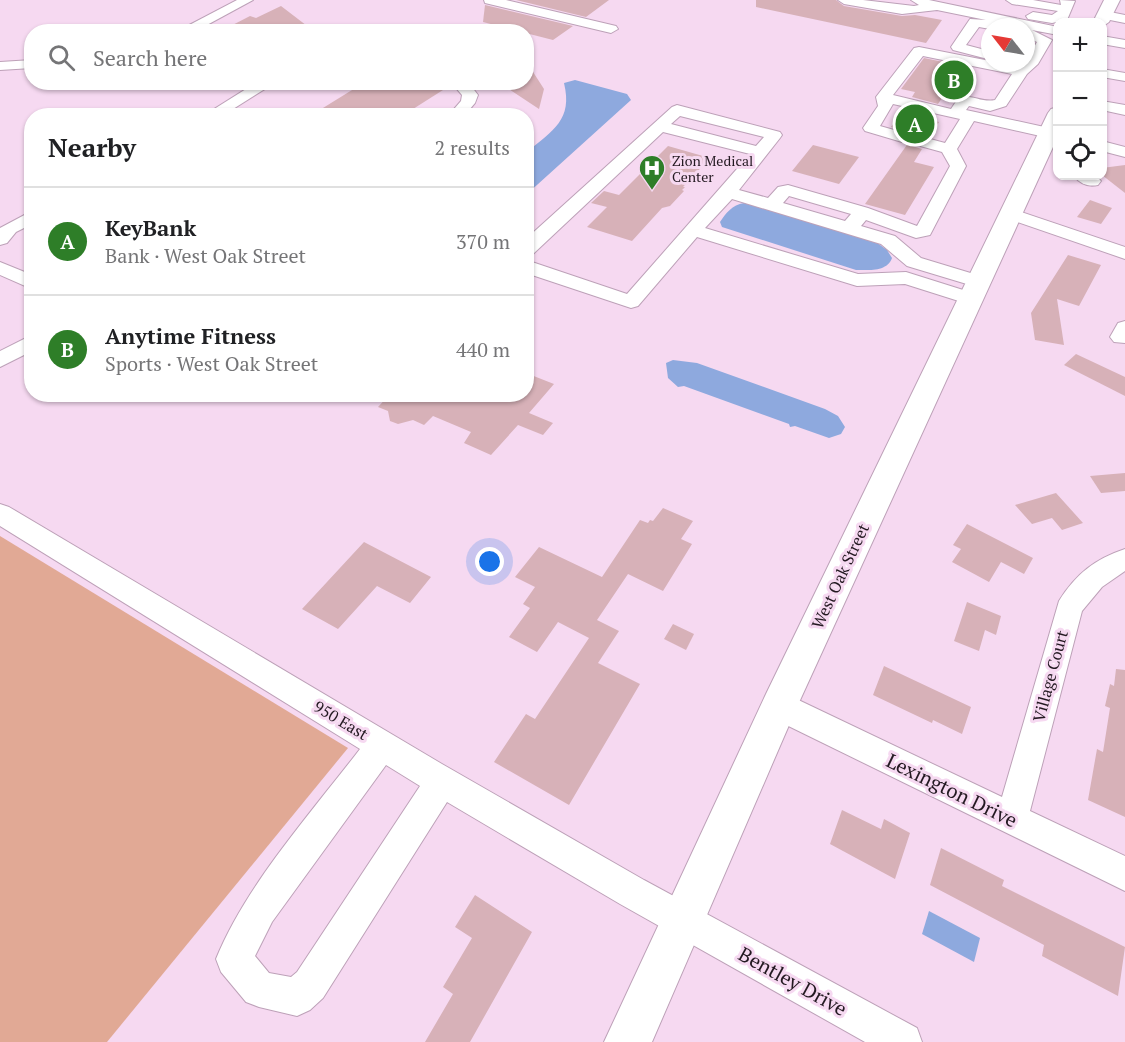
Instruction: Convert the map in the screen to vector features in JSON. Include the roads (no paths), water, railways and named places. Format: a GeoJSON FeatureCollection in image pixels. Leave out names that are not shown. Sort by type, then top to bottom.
{"type":"FeatureCollection","features":[{"type":"Feature","properties":{"kind":"main road","name":"West Oak Street"},"geometry":{"type":"LineString","coordinates":[[628,1042],[779,706],[1053,131]]}},
{"type":"Feature","properties":{"kind":"street"},"geometry":{"type":"LineString","coordinates":[[198,24],[247,0]]}},
{"type":"Feature","properties":{"kind":"street"},"geometry":{"type":"LineString","coordinates":[[490,0],[611,29]]}},
{"type":"Feature","properties":{"kind":"street"},"geometry":{"type":"LineString","coordinates":[[844,0],[885,8],[926,9],[938,6]]}},
{"type":"Feature","properties":{"kind":"street"},"geometry":{"type":"LineString","coordinates":[[917,0],[938,6],[1052,19],[1062,17],[1066,5],[1012,0]]}},
{"type":"Feature","properties":{"kind":"street"},"geometry":{"type":"LineString","coordinates":[[982,11],[1053,30]]}},
{"type":"Feature","properties":{"kind":"street"},"geometry":{"type":"LineString","coordinates":[[981,57],[958,47],[982,11]]}},
{"type":"Feature","properties":{"kind":"street"},"geometry":{"type":"LineString","coordinates":[[1106,12],[1125,19]]}},
{"type":"Feature","properties":{"kind":"street"},"geometry":{"type":"LineString","coordinates":[[1035,36],[1045,40],[1035,54]]}},
{"type":"Feature","properties":{"kind":"street"},"geometry":{"type":"LineString","coordinates":[[1107,41],[1125,44]]}},
{"type":"Feature","properties":{"kind":"street"},"geometry":{"type":"LineString","coordinates":[[902,137],[871,128],[886,106],[886,95],[919,51],[981,59]]}},
{"type":"Feature","properties":{"kind":"street"},"geometry":{"type":"LineString","coordinates":[[0,66],[24,64]]}},
{"type":"Feature","properties":{"kind":"street"},"geometry":{"type":"LineString","coordinates":[[949,149],[968,99],[982,72]]}},
{"type":"Feature","properties":{"kind":"street"},"geometry":{"type":"LineString","coordinates":[[968,99],[990,106],[1001,103],[1022,72]]}},
{"type":"Feature","properties":{"kind":"street"},"geometry":{"type":"LineString","coordinates":[[1107,76],[1125,78]]}},
{"type":"Feature","properties":{"kind":"street"},"geometry":{"type":"LineString","coordinates":[[224,108],[255,90]]}},
{"type":"Feature","properties":{"kind":"street"},"geometry":{"type":"LineString","coordinates":[[463,108],[469,102],[471,95],[469,90]]}},
{"type":"Feature","properties":{"kind":"street"},"geometry":{"type":"LineString","coordinates":[[886,95],[954,114],[968,99]]}},
{"type":"Feature","properties":{"kind":"street"},"geometry":{"type":"LineString","coordinates":[[968,99],[1053,126]]}},
{"type":"Feature","properties":{"kind":"street"},"geometry":{"type":"LineString","coordinates":[[1107,106],[1125,110]]}},
{"type":"Feature","properties":{"kind":"street"},"geometry":{"type":"LineString","coordinates":[[534,243],[677,110],[774,135],[728,192],[631,302],[534,269]]}},
{"type":"Feature","properties":{"kind":"street"},"geometry":{"type":"LineString","coordinates":[[771,205],[784,191],[788,190],[862,212],[916,232],[923,231],[958,166],[949,149],[919,141]]}},
{"type":"Feature","properties":{"kind":"street"},"geometry":{"type":"LineString","coordinates":[[1107,147],[1125,152]]}},
{"type":"Feature","properties":{"kind":"street"},"geometry":{"type":"LineString","coordinates":[[728,192],[888,240],[910,270]]}},
{"type":"Feature","properties":{"kind":"street"},"geometry":{"type":"LineString","coordinates":[[849,229],[862,212]]}},
{"type":"Feature","properties":{"kind":"street"},"geometry":{"type":"LineString","coordinates":[[1012,214],[1125,253]]}},
{"type":"Feature","properties":{"kind":"street"},"geometry":{"type":"LineString","coordinates":[[0,239],[10,228],[24,220]]}},
{"type":"Feature","properties":{"kind":"street"},"geometry":{"type":"LineString","coordinates":[[693,230],[857,280],[910,270],[976,290]]}},
{"type":"Feature","properties":{"kind":"street"},"geometry":{"type":"LineString","coordinates":[[0,268],[24,279]]}},
{"type":"Feature","properties":{"kind":"street"},"geometry":{"type":"LineString","coordinates":[[2,362],[24,347]]}},
{"type":"Feature","properties":{"kind":"street","name":"950 East"},"geometry":{"type":"LineString","coordinates":[[0,514],[442,781],[684,920]]}},
{"type":"Feature","properties":{"kind":"street","name":"Village Court"},"geometry":{"type":"LineString","coordinates":[[1012,819],[1069,609],[1079,590],[1095,577],[1125,560]]}},
{"type":"Feature","properties":{"kind":"street","name":"Lexington Drive"},"geometry":{"type":"LineString","coordinates":[[779,706],[1125,874]]}},
{"type":"Feature","properties":{"kind":"street"},"geometry":{"type":"LineString","coordinates":[[382,744],[261,910],[234,959],[259,989],[297,997],[310,985],[442,781]]}},
{"type":"Feature","properties":{"kind":"street","name":"Bentley Drive"},"geometry":{"type":"LineString","coordinates":[[684,920],[903,1042]]}},
{"type":"Feature","properties":{"kind":"water"},"geometry":{"type":"Polygon","coordinates":[[[575,80],[627,94],[631,100],[534,188],[534,146],[553,130],[563,115],[566,106],[564,83],[575,80]]]}},
{"type":"Feature","properties":{"kind":"water"},"geometry":{"type":"Polygon","coordinates":[[[744,203],[876,242],[887,250],[892,258],[890,263],[882,268],[856,270],[722,227],[720,222],[727,213],[744,203]]]}},
{"type":"Feature","properties":{"kind":"water"},"geometry":{"type":"Polygon","coordinates":[[[673,360],[697,363],[825,409],[838,416],[845,427],[841,434],[829,438],[795,426],[790,427],[789,424],[684,386],[678,387],[668,378],[666,363],[673,360]]]}},
{"type":"Feature","properties":{"kind":"water"},"geometry":{"type":"Polygon","coordinates":[[[929,911],[980,938],[974,962],[922,934],[929,911]]]}},
{"type":"Feature","properties":{"kind":"place","name":"Anytime Fitness"},"geometry":{"type":"Point","coordinates":[954,80]}},
{"type":"Feature","properties":{"kind":"place","name":"KeyBank"},"geometry":{"type":"Point","coordinates":[915,124]}},
{"type":"Feature","properties":{"kind":"place","name":"Zion Medical Center"},"geometry":{"type":"Point","coordinates":[652,191]}}]}
